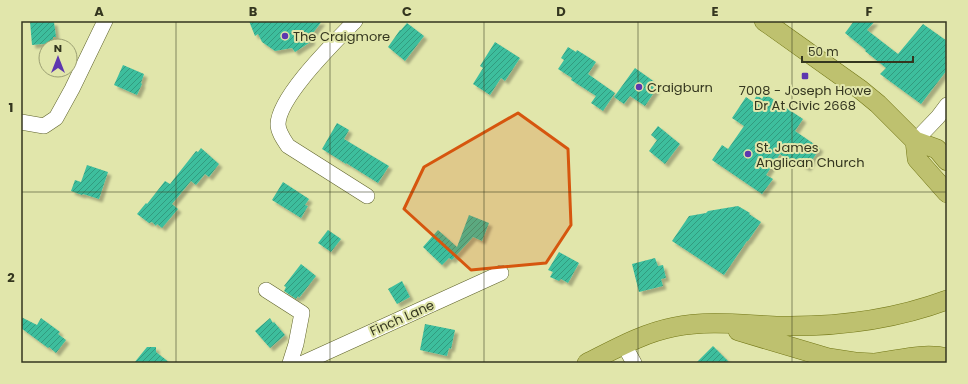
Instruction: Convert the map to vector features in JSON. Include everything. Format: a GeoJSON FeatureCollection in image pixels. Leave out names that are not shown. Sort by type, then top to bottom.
{"type":"FeatureCollection","features":[{"type":"Feature","properties":{"kind":"main road"},"geometry":{"type":"LineString","coordinates":[[764,21],[861,90],[878,104],[915,141],[937,150],[947,161]]}},
{"type":"Feature","properties":{"kind":"main road"},"geometry":{"type":"LineString","coordinates":[[915,141],[917,159],[947,193]]}},
{"type":"Feature","properties":{"kind":"main road"},"geometry":{"type":"LineString","coordinates":[[587,363],[647,334],[674,327],[714,324],[781,326],[829,325],[879,319],[908,313],[924,309],[947,300]]}},
{"type":"Feature","properties":{"kind":"main road"},"geometry":{"type":"LineString","coordinates":[[714,324],[829,358],[855,362],[874,363],[920,356],[947,358]]}},
{"type":"Feature","properties":{"kind":"street"},"geometry":{"type":"LineString","coordinates":[[21,122],[44,126],[56,118],[72,89],[105,21]]}},
{"type":"Feature","properties":{"kind":"street"},"geometry":{"type":"LineString","coordinates":[[355,21],[309,70],[289,97],[280,114],[278,125],[282,137],[288,146],[367,196]]}},
{"type":"Feature","properties":{"kind":"street"},"geometry":{"type":"LineString","coordinates":[[915,141],[947,105]]}},
{"type":"Feature","properties":{"kind":"street","name":"Finch Lane"},"geometry":{"type":"LineString","coordinates":[[303,363],[501,273]]}},
{"type":"Feature","properties":{"kind":"street"},"geometry":{"type":"LineString","coordinates":[[266,290],[302,312],[296,344],[290,363]]}},
{"type":"Feature","properties":{"kind":"street"},"geometry":{"type":"LineString","coordinates":[[624,345],[634,363]]}},
{"type":"Feature","properties":{"kind":"highlighted area"},"geometry":{"type":"Polygon","coordinates":[[[518,113],[568,149],[571,225],[546,263],[471,270],[404,209],[424,167],[518,113]]]}},
{"type":"Feature","properties":{"kind":"building"},"geometry":{"type":"Polygon","coordinates":[[[30,21],[54,22],[56,37],[38,38],[38,44],[32,45],[30,21]]]}},
{"type":"Feature","properties":{"kind":"building","name":"The Craigmore"},"geometry":{"type":"Polygon","coordinates":[[[249,21],[322,21],[310,37],[312,41],[295,52],[292,48],[275,51],[262,42],[258,34],[255,36],[249,21]]]}},
{"type":"Feature","properties":{"kind":"building"},"geometry":{"type":"Polygon","coordinates":[[[854,21],[875,21],[867,30],[898,54],[923,24],[947,41],[947,70],[921,104],[880,74],[886,68],[845,33],[854,21]]]}},
{"type":"Feature","properties":{"kind":"building"},"geometry":{"type":"Polygon","coordinates":[[[407,23],[424,36],[405,61],[388,47],[407,23]]]}},
{"type":"Feature","properties":{"kind":"building"},"geometry":{"type":"Polygon","coordinates":[[[495,42],[520,58],[505,81],[501,78],[490,95],[473,84],[483,68],[480,66],[495,42]]]}},
{"type":"Feature","properties":{"kind":"building"},"geometry":{"type":"Polygon","coordinates":[[[568,47],[576,52],[577,50],[596,62],[588,74],[615,93],[603,111],[591,103],[596,96],[571,80],[572,78],[558,69],[564,60],[561,58],[568,47]]]}},
{"type":"Feature","properties":{"kind":"building"},"geometry":{"type":"Polygon","coordinates":[[[123,65],[144,74],[142,84],[137,95],[114,85],[123,65]]]}},
{"type":"Feature","properties":{"kind":"building","name":"Craigburn"},"geometry":{"type":"Polygon","coordinates":[[[635,68],[659,85],[645,106],[630,96],[624,104],[614,97],[635,68]]]}},
{"type":"Feature","properties":{"kind":"building","name":"St. James Anglican Church"},"geometry":{"type":"Polygon","coordinates":[[[765,94],[803,119],[795,131],[820,148],[807,168],[793,159],[791,162],[780,154],[766,175],[773,179],[762,194],[712,160],[722,145],[728,149],[744,126],[732,118],[746,97],[753,102],[757,95],[762,99],[765,94]]]}},
{"type":"Feature","properties":{"kind":"building"},"geometry":{"type":"Polygon","coordinates":[[[337,123],[349,130],[344,139],[389,166],[378,183],[322,149],[337,123]]]}},
{"type":"Feature","properties":{"kind":"building"},"geometry":{"type":"Polygon","coordinates":[[[658,126],[680,144],[665,164],[649,151],[657,140],[651,135],[658,126]]]}},
{"type":"Feature","properties":{"kind":"building"},"geometry":{"type":"Polygon","coordinates":[[[201,148],[219,164],[209,177],[205,174],[196,185],[191,181],[172,204],[178,209],[162,228],[157,224],[156,226],[152,222],[149,223],[137,214],[165,181],[170,184],[196,151],[198,152],[201,148]]]}},
{"type":"Feature","properties":{"kind":"building"},"geometry":{"type":"Polygon","coordinates":[[[87,165],[108,172],[99,199],[71,191],[75,180],[81,182],[87,165]]]}},
{"type":"Feature","properties":{"kind":"building"},"geometry":{"type":"Polygon","coordinates":[[[283,182],[309,199],[305,205],[308,206],[301,218],[272,200],[283,182]]]}},
{"type":"Feature","properties":{"kind":"building"},"geometry":{"type":"Polygon","coordinates":[[[738,206],[761,222],[724,275],[672,241],[689,216],[738,206]]]}},
{"type":"Feature","properties":{"kind":"building"},"geometry":{"type":"Polygon","coordinates":[[[469,215],[489,223],[482,241],[473,237],[452,260],[449,258],[442,265],[423,247],[438,230],[457,247],[469,215]]]}},
{"type":"Feature","properties":{"kind":"building"},"geometry":{"type":"Polygon","coordinates":[[[328,230],[341,239],[331,252],[318,243],[328,230]]]}},
{"type":"Feature","properties":{"kind":"building"},"geometry":{"type":"Polygon","coordinates":[[[559,252],[579,263],[568,283],[561,279],[559,281],[550,277],[553,272],[548,270],[559,252]]]}},
{"type":"Feature","properties":{"kind":"building"},"geometry":{"type":"Polygon","coordinates":[[[655,258],[658,266],[663,265],[666,278],[661,279],[663,286],[639,292],[632,264],[655,258]]]}},
{"type":"Feature","properties":{"kind":"building"},"geometry":{"type":"Polygon","coordinates":[[[301,264],[316,276],[299,298],[298,296],[296,299],[284,291],[286,287],[284,286],[301,264]]]}},
{"type":"Feature","properties":{"kind":"building"},"geometry":{"type":"Polygon","coordinates":[[[402,281],[410,297],[397,304],[388,289],[402,281]]]}},
{"type":"Feature","properties":{"kind":"building"},"geometry":{"type":"Polygon","coordinates":[[[21,317],[37,325],[41,318],[60,332],[58,334],[66,340],[56,353],[21,328],[21,317]]]}},
{"type":"Feature","properties":{"kind":"building"},"geometry":{"type":"Polygon","coordinates":[[[270,318],[285,335],[270,348],[255,331],[270,318]]]}},
{"type":"Feature","properties":{"kind":"building"},"geometry":{"type":"Polygon","coordinates":[[[425,324],[455,330],[451,349],[449,348],[447,356],[420,350],[425,324]]]}},
{"type":"Feature","properties":{"kind":"building"},"geometry":{"type":"Polygon","coordinates":[[[713,346],[730,363],[696,363],[713,346]]]}},
{"type":"Feature","properties":{"kind":"building"},"geometry":{"type":"Polygon","coordinates":[[[147,347],[156,347],[156,352],[170,363],[134,363],[147,347]]]}},
{"type":"Feature","properties":{"kind":"place","name":"The Craigmore"},"geometry":{"type":"Point","coordinates":[285,36]}},
{"type":"Feature","properties":{"kind":"place","name":"7008 - Joseph Howe Dr At Civic 2668"},"geometry":{"type":"Point","coordinates":[805,76]}},
{"type":"Feature","properties":{"kind":"place","name":"Craigburn"},"geometry":{"type":"Point","coordinates":[639,87]}},
{"type":"Feature","properties":{"kind":"place","name":"St. James Anglican Church"},"geometry":{"type":"Point","coordinates":[748,154]}}]}
